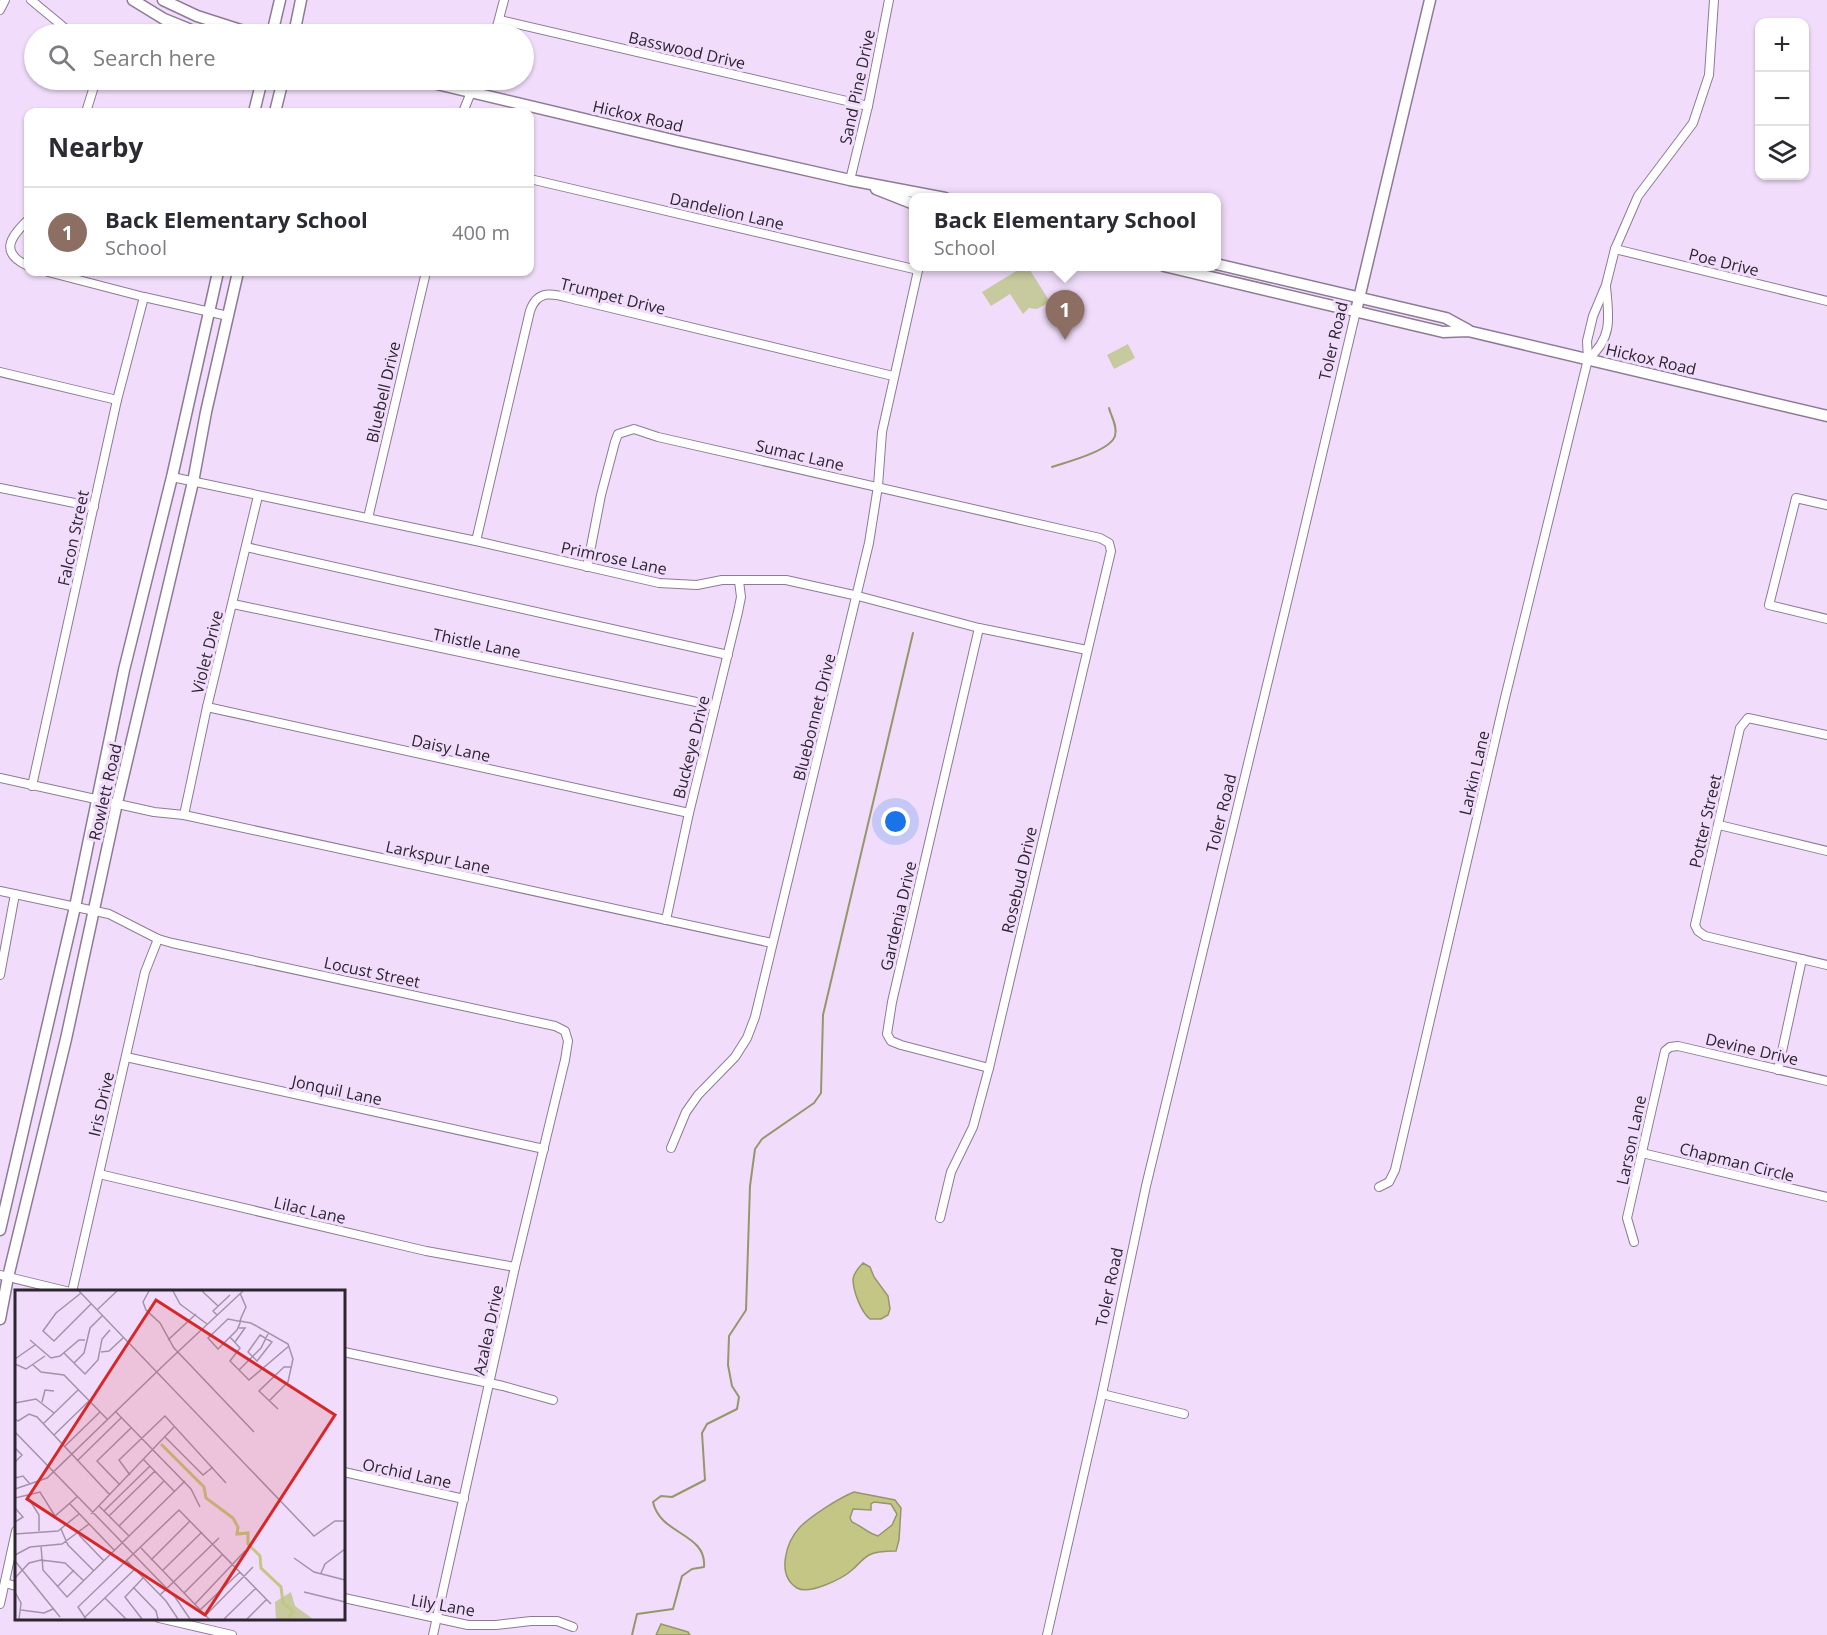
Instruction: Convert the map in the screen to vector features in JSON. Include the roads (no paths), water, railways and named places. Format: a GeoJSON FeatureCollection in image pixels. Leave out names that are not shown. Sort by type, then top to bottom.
{"type":"FeatureCollection","features":[{"type":"Feature","properties":{"kind":"main road"},"geometry":{"type":"LineString","coordinates":[[133,0],[174,23],[182,9]]}},
{"type":"Feature","properties":{"kind":"main road"},"geometry":{"type":"LineString","coordinates":[[164,0],[219,24]]}},
{"type":"Feature","properties":{"kind":"main road"},"geometry":{"type":"LineString","coordinates":[[274,24],[280,0]]}},
{"type":"Feature","properties":{"kind":"main road"},"geometry":{"type":"LineString","coordinates":[[296,24],[301,0]]}},
{"type":"Feature","properties":{"kind":"main road","name":"Toler Road"},"geometry":{"type":"LineString","coordinates":[[1356,311],[1430,0]]}},
{"type":"Feature","properties":{"kind":"main road"},"geometry":{"type":"LineString","coordinates":[[255,108],[260,90]]}},
{"type":"Feature","properties":{"kind":"main road"},"geometry":{"type":"LineString","coordinates":[[276,108],[280,90]]}},
{"type":"Feature","properties":{"kind":"main road","name":"Hickox Road"},"geometry":{"type":"LineString","coordinates":[[465,90],[677,141],[918,193]]}},
{"type":"Feature","properties":{"kind":"main road","name":"Hickox Road"},"geometry":{"type":"LineString","coordinates":[[850,180],[909,202]]}},
{"type":"Feature","properties":{"kind":"main road","name":"Hickox Road"},"geometry":{"type":"LineString","coordinates":[[1221,265],[1446,318],[1468,331]]}},
{"type":"Feature","properties":{"kind":"main road","name":"Hickox Road"},"geometry":{"type":"LineString","coordinates":[[1181,271],[1443,332],[1468,331],[1827,416]]}},
{"type":"Feature","properties":{"kind":"main road","name":"Rowlett Road"},"geometry":{"type":"LineString","coordinates":[[0,1230],[75,907],[124,670],[172,477],[217,276]]}},
{"type":"Feature","properties":{"kind":"main road","name":"Rowlett Road"},"geometry":{"type":"LineString","coordinates":[[0,1319],[4,1276],[66,1039],[117,803],[193,482],[237,276]]}},
{"type":"Feature","properties":{"kind":"street"},"geometry":{"type":"LineString","coordinates":[[0,10],[4,0]]}},
{"type":"Feature","properties":{"kind":"street"},"geometry":{"type":"LineString","coordinates":[[31,0],[60,24]]}},
{"type":"Feature","properties":{"kind":"street"},"geometry":{"type":"LineString","coordinates":[[499,24],[504,0]]}},
{"type":"Feature","properties":{"kind":"street","name":"Sand Pine Drive"},"geometry":{"type":"LineString","coordinates":[[850,180],[868,106],[889,0]]}},
{"type":"Feature","properties":{"kind":"street"},"geometry":{"type":"LineString","coordinates":[[1588,359],[1587,341],[1593,316],[1606,285],[1615,249],[1638,196],[1693,123],[1709,75],[1714,0]]}},
{"type":"Feature","properties":{"kind":"street","name":"Basswood Drive"},"geometry":{"type":"LineString","coordinates":[[500,20],[517,24]]}},
{"type":"Feature","properties":{"kind":"street","name":"Basswood Drive"},"geometry":{"type":"LineString","coordinates":[[534,28],[868,106]]}},
{"type":"Feature","properties":{"kind":"street"},"geometry":{"type":"LineString","coordinates":[[87,108],[93,90]]}},
{"type":"Feature","properties":{"kind":"street"},"geometry":{"type":"LineString","coordinates":[[465,108],[470,91]]}},
{"type":"Feature","properties":{"kind":"street","name":"Dandelion Lane"},"geometry":{"type":"LineString","coordinates":[[534,180],[909,266]]}},
{"type":"Feature","properties":{"kind":"street"},"geometry":{"type":"LineString","coordinates":[[24,224],[9,241],[9,251],[15,259],[24,264]]}},
{"type":"Feature","properties":{"kind":"street","name":"Poe Drive"},"geometry":{"type":"LineString","coordinates":[[1615,249],[1827,301]]}},
{"type":"Feature","properties":{"kind":"street","name":"Bluebonnet Drive"},"geometry":{"type":"LineString","coordinates":[[671,1148],[686,1112],[698,1095],[735,1057],[747,1038],[755,1017],[858,596],[878,486],[882,432],[918,271]]}},
{"type":"Feature","properties":{"kind":"street"},"geometry":{"type":"LineString","coordinates":[[63,276],[228,316]]}},
{"type":"Feature","properties":{"kind":"street","name":"Bluebell Drive"},"geometry":{"type":"LineString","coordinates":[[368,518],[425,276]]}},
{"type":"Feature","properties":{"kind":"street"},"geometry":{"type":"LineString","coordinates":[[1588,359],[1601,348],[1609,320],[1606,285]]}},
{"type":"Feature","properties":{"kind":"street","name":"Trumpet Drive"},"geometry":{"type":"LineString","coordinates":[[476,541],[530,311],[533,301],[540,295],[548,294],[582,301],[893,376]]}},
{"type":"Feature","properties":{"kind":"street","name":"Falcon Street"},"geometry":{"type":"LineString","coordinates":[[32,786],[117,400],[144,297]]}},
{"type":"Feature","properties":{"kind":"street","name":"Toler Road"},"geometry":{"type":"LineString","coordinates":[[1047,1635],[1102,1394],[1146,1186],[1356,311]]}},
{"type":"Feature","properties":{"kind":"street","name":"Larkin Lane"},"geometry":{"type":"LineString","coordinates":[[1379,1187],[1389,1182],[1395,1170],[1506,691],[1588,359]]}},
{"type":"Feature","properties":{"kind":"street"},"geometry":{"type":"LineString","coordinates":[[0,372],[117,400]]}},
{"type":"Feature","properties":{"kind":"street","name":"Sumac Lane"},"geometry":{"type":"LineString","coordinates":[[587,567],[601,495],[615,442],[618,434],[634,429],[658,437],[1100,538],[1109,543]]}},
{"type":"Feature","properties":{"kind":"street","name":"Primrose Lane"},"geometry":{"type":"LineString","coordinates":[[172,477],[476,541],[659,583],[697,585],[722,580],[786,580],[858,596],[979,628],[1087,650]]}},
{"type":"Feature","properties":{"kind":"street"},"geometry":{"type":"LineString","coordinates":[[0,488],[94,507]]}},
{"type":"Feature","properties":{"kind":"street","name":"Violet Drive"},"geometry":{"type":"LineString","coordinates":[[184,815],[207,707],[258,496]]}},
{"type":"Feature","properties":{"kind":"street"},"geometry":{"type":"LineString","coordinates":[[1827,505],[1796,498],[1769,605],[1827,619]]}},
{"type":"Feature","properties":{"kind":"street","name":"Rosebud Drive"},"geometry":{"type":"LineString","coordinates":[[940,1218],[951,1173],[974,1127],[989,1068],[1111,551],[1109,543]]}},
{"type":"Feature","properties":{"kind":"street"},"geometry":{"type":"LineString","coordinates":[[246,547],[728,655]]}},
{"type":"Feature","properties":{"kind":"street","name":"Buckeye Drive"},"geometry":{"type":"LineString","coordinates":[[666,920],[741,597],[739,581]]}},
{"type":"Feature","properties":{"kind":"street","name":"Thistle Lane"},"geometry":{"type":"LineString","coordinates":[[233,603],[716,706]]}},
{"type":"Feature","properties":{"kind":"street","name":"Gardenia Drive"},"geometry":{"type":"LineString","coordinates":[[979,628],[892,1002],[887,1034],[891,1041],[901,1045],[989,1068]]}},
{"type":"Feature","properties":{"kind":"street","name":"Daisy Lane"},"geometry":{"type":"LineString","coordinates":[[207,707],[689,813]]}},
{"type":"Feature","properties":{"kind":"street","name":"Potter Street"},"geometry":{"type":"LineString","coordinates":[[1802,959],[1705,936],[1698,931],[1695,924],[1740,728],[1748,718],[1827,735]]}},
{"type":"Feature","properties":{"kind":"street","name":"Larkspur Lane"},"geometry":{"type":"LineString","coordinates":[[0,778],[154,812],[184,815],[772,943]]}},
{"type":"Feature","properties":{"kind":"street"},"geometry":{"type":"LineString","coordinates":[[1719,825],[1827,851]]}},
{"type":"Feature","properties":{"kind":"street"},"geometry":{"type":"LineString","coordinates":[[0,891],[119,917],[158,939]]}},
{"type":"Feature","properties":{"kind":"street"},"geometry":{"type":"LineString","coordinates":[[0,975],[15,894]]}},
{"type":"Feature","properties":{"kind":"street","name":"Locust Street"},"geometry":{"type":"LineString","coordinates":[[158,939],[555,1026],[565,1031]]}},
{"type":"Feature","properties":{"kind":"street","name":"Iris Drive"},"geometry":{"type":"LineString","coordinates":[[71,1290],[145,972],[158,939]]}},
{"type":"Feature","properties":{"kind":"street"},"geometry":{"type":"LineString","coordinates":[[1778,1070],[1802,959],[1827,965]]}},
{"type":"Feature","properties":{"kind":"street","name":"Azalea Drive"},"geometry":{"type":"LineString","coordinates":[[433,1635],[515,1267],[565,1060],[568,1041],[565,1031]]}},
{"type":"Feature","properties":{"kind":"street","name":"Devine Drive"},"geometry":{"type":"LineString","coordinates":[[1670,1047],[1684,1047],[1827,1081]]}},
{"type":"Feature","properties":{"kind":"street","name":"Larson Lane"},"geometry":{"type":"LineString","coordinates":[[1634,1242],[1627,1218],[1662,1062],[1665,1051],[1670,1047]]}},
{"type":"Feature","properties":{"kind":"street","name":"Jonquil Lane"},"geometry":{"type":"LineString","coordinates":[[126,1057],[543,1149]]}},
{"type":"Feature","properties":{"kind":"street","name":"Chapman Circle"},"geometry":{"type":"LineString","coordinates":[[1642,1153],[1827,1197]]}},
{"type":"Feature","properties":{"kind":"street","name":"Lilac Lane"},"geometry":{"type":"LineString","coordinates":[[99,1174],[426,1251],[515,1267]]}},
{"type":"Feature","properties":{"kind":"street"},"geometry":{"type":"LineString","coordinates":[[4,1276],[63,1290]]}},
{"type":"Feature","properties":{"kind":"street"},"geometry":{"type":"LineString","coordinates":[[345,1352],[554,1400]]}},
{"type":"Feature","properties":{"kind":"street"},"geometry":{"type":"LineString","coordinates":[[1102,1394],[1184,1414]]}},
{"type":"Feature","properties":{"kind":"street","name":"Orchid Lane"},"geometry":{"type":"LineString","coordinates":[[345,1472],[464,1499]]}},
{"type":"Feature","properties":{"kind":"street"},"geometry":{"type":"LineString","coordinates":[[0,1604],[15,1536]]}},
{"type":"Feature","properties":{"kind":"street"},"geometry":{"type":"LineString","coordinates":[[5,1583],[15,1586]]}},
{"type":"Feature","properties":{"kind":"street","name":"Lily Lane"},"geometry":{"type":"LineString","coordinates":[[345,1598],[468,1625],[557,1621],[573,1627]]}},
{"type":"Feature","properties":{"kind":"street"},"geometry":{"type":"LineString","coordinates":[[168,1620],[232,1635]]}},
{"type":"Feature","properties":{"kind":"waterway"},"geometry":{"type":"LineString","coordinates":[[1052,467],[1097,451],[1111,441],[1116,429],[1109,408]]}},
{"type":"Feature","properties":{"kind":"waterway"},"geometry":{"type":"LineString","coordinates":[[632,1635],[637,1614],[673,1609],[682,1576],[692,1569],[704,1567],[703,1556],[698,1547],[664,1521],[657,1513],[653,1502],[661,1496],[672,1497],[705,1480],[702,1433],[707,1424],[737,1409],[739,1397],[732,1386],[728,1365],[729,1336],[746,1310],[750,1186],[755,1149],[762,1139],[814,1103],[821,1093],[823,1015],[913,633]]}},
{"type":"Feature","properties":{"kind":"place","name":"Back Elementary School"},"geometry":{"type":"Point","coordinates":[1065,340]}}]}
